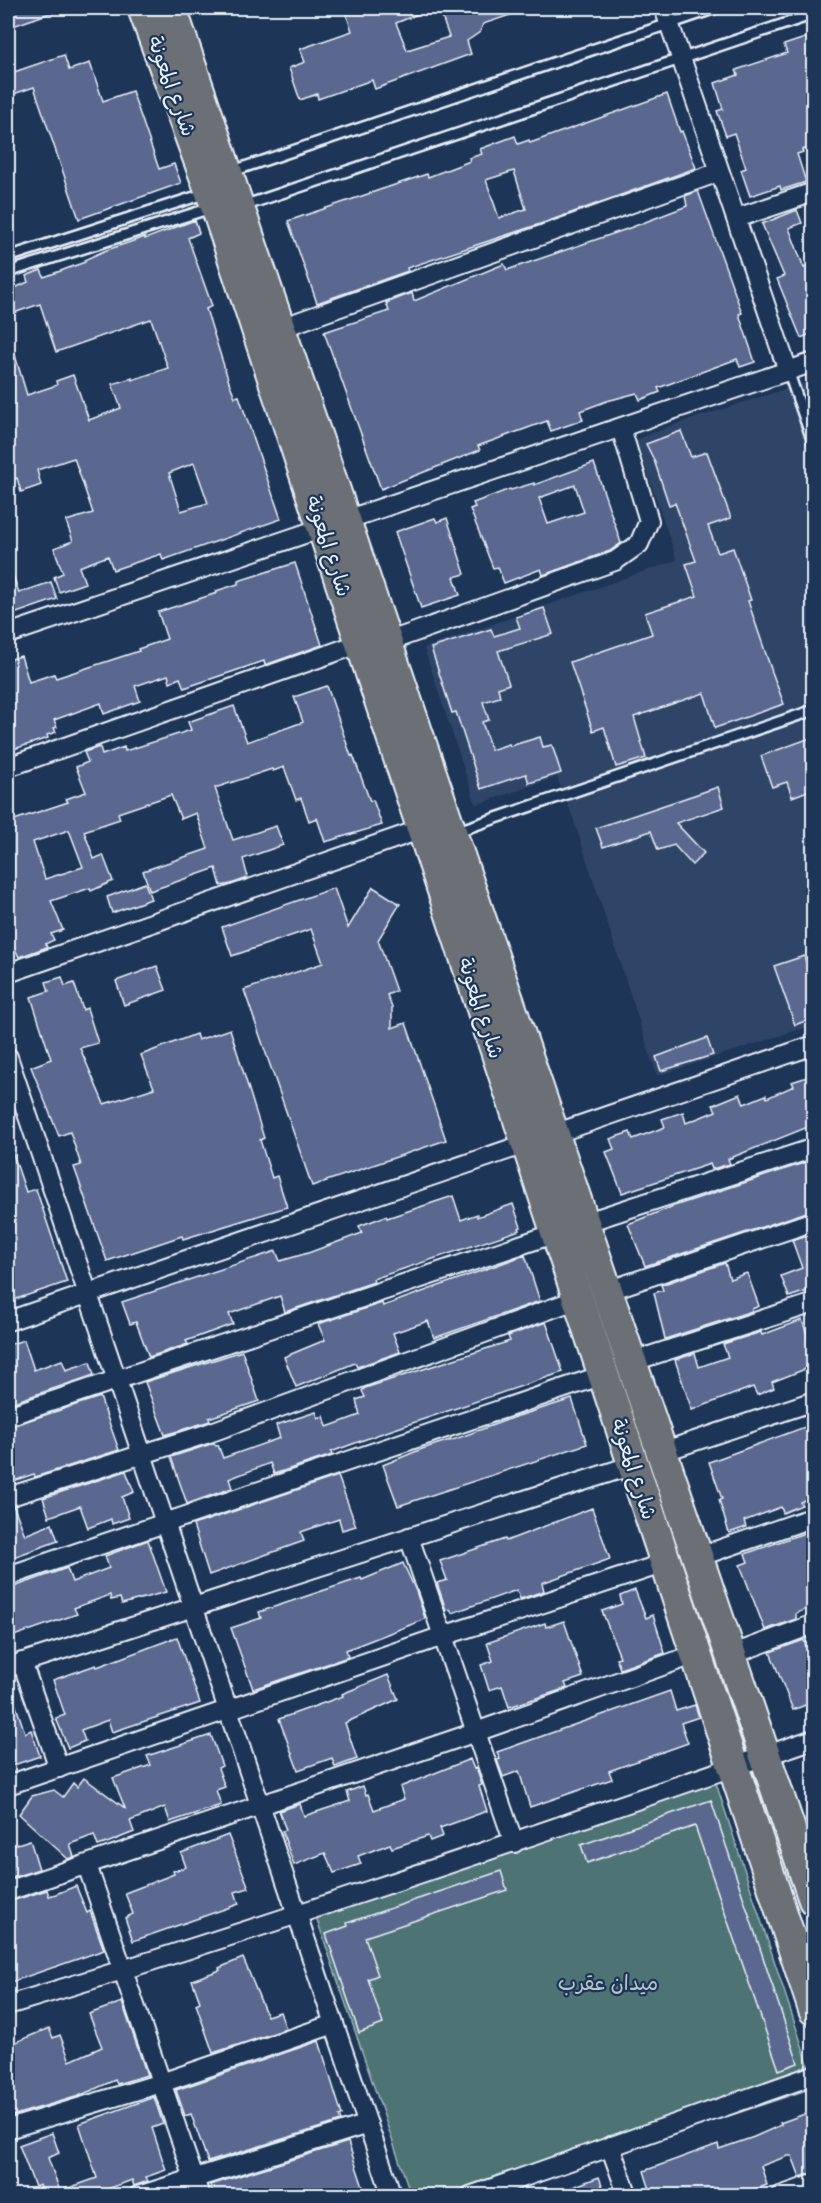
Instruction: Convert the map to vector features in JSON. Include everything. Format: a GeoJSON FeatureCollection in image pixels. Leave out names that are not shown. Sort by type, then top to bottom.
{"type":"FeatureCollection","features":[{"type":"Feature","properties":{"kind":"highway","name":"شارع المعونة"},"geometry":{"type":"LineString","coordinates":[[143,8],[280,328],[334,523]]}},
{"type":"Feature","properties":{"kind":"highway","name":"شارع المعونة"},"geometry":{"type":"LineString","coordinates":[[171,8],[222,190],[374,642],[452,833],[540,1138],[556,1233],[813,2010]]}},
{"type":"Feature","properties":{"kind":"highway","name":"شارع المعونة"},"geometry":{"type":"LineString","coordinates":[[374,642],[423,829],[540,1138],[584,1223],[765,1756],[808,1864],[813,1900]]}},
{"type":"Feature","properties":{"kind":"street"},"geometry":{"type":"LineString","coordinates":[[666,15],[788,370]]}},
{"type":"Feature","properties":{"kind":"street"},"geometry":{"type":"LineString","coordinates":[[280,328],[719,172]]}},
{"type":"Feature","properties":{"kind":"street"},"geometry":{"type":"LineString","coordinates":[[737,218],[813,192]]}},
{"type":"Feature","properties":{"kind":"street"},"geometry":{"type":"LineString","coordinates":[[8,634],[813,362]]}},
{"type":"Feature","properties":{"kind":"street"},"geometry":{"type":"LineString","coordinates":[[8,767],[615,561],[639,544],[650,521],[621,428]]}},
{"type":"Feature","properties":{"kind":"street"},"geometry":{"type":"LineString","coordinates":[[8,973],[423,829]]}},
{"type":"Feature","properties":{"kind":"street"},"geometry":{"type":"LineString","coordinates":[[8,1321],[813,1045]]}},
{"type":"Feature","properties":{"kind":"street"},"geometry":{"type":"LineString","coordinates":[[9,1067],[392,2196]]}},
{"type":"Feature","properties":{"kind":"street"},"geometry":{"type":"LineString","coordinates":[[584,1223],[813,1148]]}},
{"type":"Feature","properties":{"kind":"street"},"geometry":{"type":"LineString","coordinates":[[607,1292],[813,1221]]}},
{"type":"Feature","properties":{"kind":"street"},"geometry":{"type":"LineString","coordinates":[[8,1416],[556,1233]]}},
{"type":"Feature","properties":{"kind":"street"},"geometry":{"type":"LineString","coordinates":[[8,1497],[206,1434],[578,1299]]}},
{"type":"Feature","properties":{"kind":"street"},"geometry":{"type":"LineString","coordinates":[[631,1362],[813,1303]]}},
{"type":"Feature","properties":{"kind":"street"},"geometry":{"type":"LineString","coordinates":[[8,1576],[603,1375]]}},
{"type":"Feature","properties":{"kind":"street"},"geometry":{"type":"LineString","coordinates":[[662,1452],[813,1401]]}},
{"type":"Feature","properties":{"kind":"street"},"geometry":{"type":"LineString","coordinates":[[59,1768],[15,1665],[633,1465]]}},
{"type":"Feature","properties":{"kind":"street"},"geometry":{"type":"LineString","coordinates":[[698,1557],[813,1517]]}},
{"type":"Feature","properties":{"kind":"street"},"geometry":{"type":"LineString","coordinates":[[410,1538],[514,1843]]}},
{"type":"Feature","properties":{"kind":"street"},"geometry":{"type":"LineString","coordinates":[[8,1785],[665,1563]]}},
{"type":"Feature","properties":{"kind":"street"},"geometry":{"type":"LineString","coordinates":[[730,1655],[813,1624]]}},
{"type":"Feature","properties":{"kind":"street"},"geometry":{"type":"LineString","coordinates":[[8,1891],[476,1732],[696,1654]]}},
{"type":"Feature","properties":{"kind":"street"},"geometry":{"type":"LineString","coordinates":[[8,2005],[514,1843],[813,1739]]}},
{"type":"Feature","properties":{"kind":"street"},"geometry":{"type":"LineString","coordinates":[[87,1865],[200,2196]]}},
{"type":"Feature","properties":{"kind":"street"},"geometry":{"type":"LineString","coordinates":[[8,2129],[161,2083],[334,2024]]}},
{"type":"Feature","properties":{"kind":"street"},"geometry":{"type":"LineString","coordinates":[[470,2196],[813,2075]]}},
{"type":"Feature","properties":{"kind":"street"},"geometry":{"type":"LineString","coordinates":[[138,2196],[368,2124]]}},
{"type":"Feature","properties":{"kind":"street"},"geometry":{"type":"LineString","coordinates":[[610,2146],[628,2196]]}},
{"type":"Feature","properties":{"kind":"street"},"geometry":{"type":"LineString","coordinates":[[780,2196],[813,2184]]}},
{"type":"Feature","properties":{"kind":"lane"},"geometry":{"type":"LineString","coordinates":[[8,272],[666,15],[716,8]]}},
{"type":"Feature","properties":{"kind":"lane"},"geometry":{"type":"LineString","coordinates":[[8,257],[222,190],[681,57],[813,14]]}},
{"type":"Feature","properties":{"kind":"lane"},"geometry":{"type":"LineString","coordinates":[[788,370],[813,445]]}},
{"type":"Feature","properties":{"kind":"lane"},"geometry":{"type":"LineString","coordinates":[[452,833],[813,710]]}},
{"type":"Feature","properties":{"kind":"shaded area"},"geometry":{"type":"Polygon","coordinates":[[[813,380],[813,1025],[657,1076],[573,818],[557,777],[476,805],[424,648],[677,560],[636,440],[668,427],[813,380]]]}},
{"type":"Feature","properties":{"kind":"green space","name":"ميدان عقرب"},"geometry":{"type":"Polygon","coordinates":[[[713,1774],[813,2079],[813,2088],[489,2195],[411,2195],[313,1908],[713,1774]]]}},
{"type":"Feature","properties":{"kind":"building"},"geometry":{"type":"Polygon","coordinates":[[[8,8],[59,8],[59,10],[10,27],[8,8]]]}},
{"type":"Feature","properties":{"kind":"building"},"geometry":{"type":"Polygon","coordinates":[[[344,8],[433,8],[396,23],[407,50],[449,37],[439,8],[524,8],[525,10],[483,24],[480,32],[467,41],[471,54],[375,89],[372,80],[318,99],[317,94],[300,100],[289,68],[305,62],[300,49],[352,31],[344,8]]]}},
{"type":"Feature","properties":{"kind":"building"},"geometry":{"type":"Polygon","coordinates":[[[808,37],[813,55],[813,106],[806,108],[813,130],[813,146],[797,154],[806,182],[781,190],[780,186],[750,196],[741,170],[746,168],[734,133],[726,136],[717,111],[723,109],[715,83],[738,75],[736,70],[787,53],[784,45],[808,37]]]}},
{"type":"Feature","properties":{"kind":"building"},"geometry":{"type":"Polygon","coordinates":[[[64,55],[69,70],[90,63],[103,101],[132,91],[159,169],[174,164],[181,183],[79,219],[34,87],[8,96],[8,74],[64,55]]]}},
{"type":"Feature","properties":{"kind":"building"},"geometry":{"type":"Polygon","coordinates":[[[667,94],[696,168],[546,222],[407,268],[408,271],[317,303],[288,221],[427,174],[428,177],[470,161],[469,158],[482,154],[480,149],[515,136],[518,144],[529,140],[530,143],[667,94]],[[514,171],[486,180],[499,218],[526,209],[514,171]]]}},
{"type":"Feature","properties":{"kind":"building"},"geometry":{"type":"Polygon","coordinates":[[[698,191],[742,313],[739,314],[755,362],[740,367],[737,359],[658,388],[660,392],[640,400],[637,393],[607,401],[580,411],[583,420],[551,431],[547,421],[478,446],[480,450],[381,489],[324,332],[389,311],[386,303],[412,293],[414,301],[504,264],[507,270],[627,229],[687,206],[685,196],[698,191]]]}},
{"type":"Feature","properties":{"kind":"building"},"geometry":{"type":"Polygon","coordinates":[[[797,210],[802,223],[789,228],[804,268],[813,265],[813,333],[801,338],[777,279],[784,276],[762,224],[797,210]]]}},
{"type":"Feature","properties":{"kind":"building"},"geometry":{"type":"Polygon","coordinates":[[[195,220],[199,233],[188,238],[212,306],[206,309],[229,382],[235,397],[239,396],[281,519],[163,560],[161,554],[113,570],[108,556],[79,567],[85,583],[59,592],[54,577],[63,573],[54,548],[73,541],[66,521],[93,513],[74,458],[37,470],[41,485],[21,492],[17,478],[12,480],[8,467],[8,343],[11,342],[27,395],[57,385],[56,381],[73,375],[89,420],[121,408],[112,384],[168,368],[151,319],[56,352],[40,304],[8,315],[8,291],[28,282],[26,276],[41,270],[44,277],[85,262],[84,260],[104,251],[145,237],[145,239],[195,220]],[[194,463],[169,473],[181,511],[208,503],[194,463]]]}},
{"type":"Feature","properties":{"kind":"building"},"geometry":{"type":"Polygon","coordinates":[[[681,431],[691,457],[707,452],[731,518],[708,526],[718,553],[733,548],[751,600],[748,601],[784,704],[715,728],[704,693],[634,717],[646,758],[616,767],[604,727],[593,731],[570,662],[652,634],[645,613],[697,596],[686,564],[696,561],[675,503],[669,505],[654,460],[646,444],[681,431]]]}},
{"type":"Feature","properties":{"kind":"building"},"geometry":{"type":"Polygon","coordinates":[[[594,463],[621,543],[610,551],[543,575],[541,569],[504,583],[498,567],[493,568],[470,509],[475,507],[473,503],[510,489],[534,483],[534,485],[594,463]],[[575,485],[539,498],[548,524],[584,512],[575,485]]]}},
{"type":"Feature","properties":{"kind":"building"},"geometry":{"type":"Polygon","coordinates":[[[435,518],[437,522],[447,518],[465,574],[454,577],[460,595],[421,608],[395,532],[435,518]]]}},
{"type":"Feature","properties":{"kind":"building"},"geometry":{"type":"Polygon","coordinates":[[[295,563],[322,645],[265,665],[264,661],[184,688],[180,678],[170,682],[168,675],[135,686],[140,701],[104,714],[101,703],[54,720],[57,727],[54,728],[56,732],[47,735],[48,738],[8,751],[8,660],[21,656],[29,682],[54,674],[56,678],[139,651],[138,649],[167,639],[158,612],[217,593],[216,591],[238,584],[238,581],[295,563]]]}},
{"type":"Feature","properties":{"kind":"building"},"geometry":{"type":"Polygon","coordinates":[[[10,566],[19,593],[51,582],[57,599],[8,616],[8,567],[10,566]]]}},
{"type":"Feature","properties":{"kind":"building"},"geometry":{"type":"Polygon","coordinates":[[[544,608],[553,634],[498,651],[509,684],[498,688],[500,697],[483,702],[489,720],[482,722],[491,750],[540,737],[543,747],[552,745],[561,773],[529,783],[526,774],[481,789],[456,712],[452,713],[431,648],[491,629],[494,636],[520,628],[516,617],[544,608]]]}},
{"type":"Feature","properties":{"kind":"building"},"geometry":{"type":"Polygon","coordinates":[[[327,686],[351,756],[353,755],[370,801],[373,800],[382,825],[325,842],[317,818],[309,821],[301,798],[296,800],[284,767],[273,771],[272,769],[215,788],[233,840],[276,826],[283,845],[243,859],[248,878],[231,884],[221,886],[216,868],[150,891],[143,871],[208,849],[196,813],[181,819],[171,795],[118,813],[120,819],[84,831],[94,859],[103,855],[113,881],[91,891],[90,888],[51,901],[63,930],[51,934],[54,940],[45,944],[47,947],[19,957],[14,947],[8,950],[8,822],[68,802],[66,799],[86,792],[76,767],[88,762],[84,752],[100,747],[102,755],[124,747],[125,751],[191,730],[188,722],[234,706],[247,742],[303,722],[294,697],[327,686]],[[69,830],[33,842],[45,879],[83,867],[69,830]]]}},
{"type":"Feature","properties":{"kind":"building"},"geometry":{"type":"Polygon","coordinates":[[[813,737],[813,789],[792,797],[787,782],[772,787],[761,756],[813,737]]]}},
{"type":"Feature","properties":{"kind":"building"},"geometry":{"type":"Polygon","coordinates":[[[718,787],[724,807],[676,823],[704,853],[692,865],[674,845],[658,850],[651,831],[603,847],[596,828],[718,787]]]}},
{"type":"Feature","properties":{"kind":"building"},"geometry":{"type":"Polygon","coordinates":[[[145,883],[151,899],[112,913],[107,897],[145,883]]]}},
{"type":"Feature","properties":{"kind":"building"},"geometry":{"type":"Polygon","coordinates":[[[373,887],[400,904],[378,940],[396,991],[387,995],[392,1007],[392,1028],[406,1023],[446,1140],[312,1186],[244,990],[323,963],[311,929],[232,956],[222,927],[334,888],[348,928],[373,887]]]}},
{"type":"Feature","properties":{"kind":"building"},"geometry":{"type":"Polygon","coordinates":[[[804,956],[813,984],[813,1018],[795,1025],[774,966],[804,956]]]}},
{"type":"Feature","properties":{"kind":"building"},"geometry":{"type":"Polygon","coordinates":[[[157,966],[166,990],[124,1005],[116,981],[157,966]]]}},
{"type":"Feature","properties":{"kind":"building"},"geometry":{"type":"Polygon","coordinates":[[[62,977],[65,986],[74,983],[83,1010],[87,1008],[98,1043],[80,1048],[104,1104],[154,1088],[141,1055],[196,1034],[198,1040],[230,1029],[264,1138],[260,1140],[272,1178],[277,1176],[287,1207],[183,1239],[182,1236],[107,1261],[74,1167],[81,1165],[70,1132],[59,1136],[31,1067],[51,1059],[31,997],[49,991],[46,982],[62,977]]]}},
{"type":"Feature","properties":{"kind":"building"},"geometry":{"type":"Polygon","coordinates":[[[707,1038],[713,1055],[661,1071],[656,1057],[707,1038]]]}},
{"type":"Feature","properties":{"kind":"building"},"geometry":{"type":"Polygon","coordinates":[[[813,1075],[813,1125],[728,1159],[730,1164],[712,1169],[710,1164],[622,1193],[606,1152],[614,1149],[610,1139],[630,1132],[633,1139],[665,1127],[662,1119],[683,1112],[686,1123],[716,1111],[713,1105],[740,1094],[744,1104],[766,1095],[767,1098],[794,1086],[792,1082],[813,1075]]]}},
{"type":"Feature","properties":{"kind":"building"},"geometry":{"type":"Polygon","coordinates":[[[10,1145],[26,1192],[36,1189],[67,1282],[10,1301],[8,1293],[8,1146],[10,1145]]]}},
{"type":"Feature","properties":{"kind":"building"},"geometry":{"type":"Polygon","coordinates":[[[813,1160],[813,1210],[645,1266],[628,1224],[674,1206],[813,1160]]]}},
{"type":"Feature","properties":{"kind":"building"},"geometry":{"type":"Polygon","coordinates":[[[453,1196],[461,1220],[477,1214],[477,1217],[513,1204],[520,1230],[373,1279],[374,1282],[285,1312],[280,1296],[229,1314],[233,1324],[186,1341],[188,1344],[149,1357],[136,1322],[130,1324],[122,1302],[276,1251],[280,1261],[308,1253],[362,1233],[359,1226],[453,1196]]]}},
{"type":"Feature","properties":{"kind":"building"},"geometry":{"type":"Polygon","coordinates":[[[813,1233],[813,1292],[810,1290],[789,1297],[781,1276],[802,1268],[792,1240],[813,1233]]]}},
{"type":"Feature","properties":{"kind":"building"},"geometry":{"type":"Polygon","coordinates":[[[525,1255],[540,1301],[434,1338],[428,1321],[393,1333],[400,1352],[357,1367],[355,1363],[296,1387],[284,1357],[325,1340],[318,1324],[382,1303],[383,1306],[525,1255]]]}},
{"type":"Feature","properties":{"kind":"building"},"geometry":{"type":"Polygon","coordinates":[[[725,1263],[730,1279],[747,1273],[759,1306],[752,1311],[665,1339],[654,1293],[663,1290],[661,1285],[725,1263]]]}},
{"type":"Feature","properties":{"kind":"building"},"geometry":{"type":"Polygon","coordinates":[[[802,1320],[813,1351],[813,1366],[772,1382],[774,1388],[757,1395],[753,1387],[692,1410],[675,1360],[695,1353],[699,1367],[728,1357],[723,1344],[761,1332],[762,1335],[802,1320]]]}},
{"type":"Feature","properties":{"kind":"building"},"geometry":{"type":"Polygon","coordinates":[[[546,1322],[563,1372],[377,1435],[331,1452],[332,1455],[274,1474],[270,1463],[229,1479],[232,1488],[187,1504],[171,1457],[214,1443],[218,1445],[223,1458],[280,1438],[276,1425],[316,1412],[318,1418],[324,1416],[327,1427],[360,1415],[356,1400],[365,1397],[362,1391],[365,1388],[510,1341],[508,1336],[546,1322]]]}},
{"type":"Feature","properties":{"kind":"building"},"geometry":{"type":"Polygon","coordinates":[[[24,1340],[34,1370],[62,1360],[66,1370],[90,1362],[94,1375],[8,1404],[8,1345],[24,1340]]]}},
{"type":"Feature","properties":{"kind":"building"},"geometry":{"type":"Polygon","coordinates":[[[242,1351],[259,1401],[209,1418],[210,1421],[165,1435],[145,1382],[242,1351]]]}},
{"type":"Feature","properties":{"kind":"building"},"geometry":{"type":"Polygon","coordinates":[[[100,1397],[119,1450],[35,1477],[34,1474],[8,1483],[8,1427],[100,1397]]]}},
{"type":"Feature","properties":{"kind":"building"},"geometry":{"type":"Polygon","coordinates":[[[572,1399],[587,1444],[398,1506],[383,1465],[422,1449],[572,1399]]]}},
{"type":"Feature","properties":{"kind":"building"},"geometry":{"type":"Polygon","coordinates":[[[813,1424],[813,1496],[800,1502],[802,1505],[783,1513],[781,1507],[744,1521],[746,1527],[729,1533],[719,1500],[722,1499],[709,1462],[813,1424]]]}},
{"type":"Feature","properties":{"kind":"building"},"geometry":{"type":"Polygon","coordinates":[[[126,1471],[134,1492],[122,1497],[129,1518],[112,1524],[111,1519],[88,1528],[80,1506],[49,1517],[43,1498],[126,1471]]]}},
{"type":"Feature","properties":{"kind":"building"},"geometry":{"type":"Polygon","coordinates":[[[338,1476],[356,1526],[342,1530],[339,1519],[301,1532],[304,1541],[209,1575],[193,1525],[338,1476]]]}},
{"type":"Feature","properties":{"kind":"building"},"geometry":{"type":"Polygon","coordinates":[[[14,1507],[25,1535],[52,1524],[58,1541],[8,1559],[8,1508],[14,1507]]]}},
{"type":"Feature","properties":{"kind":"building"},"geometry":{"type":"Polygon","coordinates":[[[592,1508],[610,1559],[542,1583],[544,1591],[520,1599],[517,1590],[452,1613],[450,1609],[446,1610],[437,1583],[447,1580],[440,1561],[505,1539],[506,1541],[592,1508]]]}},
{"type":"Feature","properties":{"kind":"building"},"geometry":{"type":"Polygon","coordinates":[[[813,1530],[813,1607],[796,1613],[796,1619],[765,1630],[740,1565],[748,1562],[745,1554],[813,1530]]]}},
{"type":"Feature","properties":{"kind":"building"},"geometry":{"type":"Polygon","coordinates":[[[148,1540],[166,1592],[122,1604],[120,1598],[111,1600],[110,1595],[74,1608],[77,1614],[8,1638],[8,1589],[67,1568],[72,1582],[109,1568],[105,1556],[148,1540]]]}},
{"type":"Feature","properties":{"kind":"building"},"geometry":{"type":"Polygon","coordinates":[[[403,1563],[416,1591],[425,1618],[423,1620],[346,1650],[348,1657],[253,1689],[231,1628],[261,1618],[259,1612],[361,1578],[362,1580],[403,1563]]]}},
{"type":"Feature","properties":{"kind":"building"},"geometry":{"type":"Polygon","coordinates":[[[635,1590],[646,1618],[653,1615],[665,1653],[620,1669],[616,1658],[620,1657],[602,1611],[622,1604],[620,1596],[635,1590]]]}},
{"type":"Feature","properties":{"kind":"building"},"geometry":{"type":"Polygon","coordinates":[[[564,1621],[583,1677],[565,1683],[567,1688],[509,1707],[502,1686],[489,1690],[481,1665],[493,1661],[487,1643],[545,1623],[546,1627],[564,1621]]]}},
{"type":"Feature","properties":{"kind":"building"},"geometry":{"type":"Polygon","coordinates":[[[177,1637],[200,1703],[112,1732],[108,1720],[81,1730],[85,1741],[68,1748],[56,1718],[65,1715],[53,1680],[96,1665],[97,1667],[177,1637]]]}},
{"type":"Feature","properties":{"kind":"building"},"geometry":{"type":"Polygon","coordinates":[[[804,1640],[813,1667],[813,1702],[793,1710],[770,1652],[804,1640]]]}},
{"type":"Feature","properties":{"kind":"building"},"geometry":{"type":"Polygon","coordinates":[[[388,1675],[398,1699],[345,1723],[357,1759],[335,1767],[332,1758],[298,1770],[279,1719],[343,1696],[342,1694],[388,1675]]]}},
{"type":"Feature","properties":{"kind":"building"},"geometry":{"type":"Polygon","coordinates":[[[8,1688],[10,1688],[25,1733],[31,1730],[40,1756],[8,1767],[8,1688]]]}},
{"type":"Feature","properties":{"kind":"building"},"geometry":{"type":"Polygon","coordinates":[[[670,1691],[676,1711],[695,1705],[699,1717],[681,1723],[688,1743],[609,1771],[612,1779],[530,1807],[519,1771],[503,1777],[497,1760],[500,1759],[497,1752],[670,1691]]]}},
{"type":"Feature","properties":{"kind":"building"},"geometry":{"type":"Polygon","coordinates":[[[211,1735],[222,1766],[218,1768],[225,1787],[216,1790],[221,1805],[170,1822],[165,1807],[130,1821],[134,1832],[107,1843],[98,1846],[94,1835],[70,1844],[74,1857],[68,1859],[19,1814],[32,1796],[54,1790],[63,1797],[73,1783],[77,1787],[84,1778],[125,1808],[113,1778],[151,1765],[147,1756],[211,1735]]]}},
{"type":"Feature","properties":{"kind":"building"},"geometry":{"type":"Polygon","coordinates":[[[470,1759],[482,1785],[479,1786],[487,1811],[440,1828],[443,1836],[430,1841],[428,1836],[392,1848],[390,1844],[358,1856],[361,1864],[334,1873],[325,1853],[294,1865],[282,1831],[286,1830],[279,1811],[300,1804],[304,1816],[350,1801],[347,1792],[363,1786],[374,1810],[404,1799],[400,1787],[470,1759]]]}},
{"type":"Feature","properties":{"kind":"building"},"geometry":{"type":"Polygon","coordinates":[[[711,1800],[798,2063],[779,2070],[695,1826],[587,1863],[581,1845],[711,1800]]]}},
{"type":"Feature","properties":{"kind":"building"},"geometry":{"type":"Polygon","coordinates":[[[228,1835],[249,1888],[235,1892],[239,1904],[133,1941],[125,1918],[133,1914],[125,1893],[174,1874],[173,1871],[186,1867],[181,1853],[228,1835]]]}},
{"type":"Feature","properties":{"kind":"building"},"geometry":{"type":"Polygon","coordinates":[[[30,1840],[39,1869],[8,1879],[8,1847],[30,1840]]]}},
{"type":"Feature","properties":{"kind":"building"},"geometry":{"type":"Polygon","coordinates":[[[501,1871],[507,1890],[365,1937],[378,1975],[368,1979],[383,2024],[359,2033],[326,1934],[348,1926],[347,1923],[501,1871]]]}},
{"type":"Feature","properties":{"kind":"building"},"geometry":{"type":"Polygon","coordinates":[[[76,1886],[87,1913],[90,1911],[104,1950],[8,1983],[8,1902],[47,1890],[49,1896],[76,1886]]]}},
{"type":"Feature","properties":{"kind":"building"},"geometry":{"type":"Polygon","coordinates":[[[243,1958],[267,2016],[280,2012],[286,2029],[213,2053],[196,2004],[200,2002],[192,1980],[220,1970],[219,1968],[243,1958]]]}},
{"type":"Feature","properties":{"kind":"building"},"geometry":{"type":"Polygon","coordinates":[[[122,2002],[147,2075],[117,2084],[115,2080],[79,2096],[8,2117],[8,2057],[12,2055],[9,2045],[49,2028],[53,2038],[60,2035],[70,2061],[102,2047],[89,2014],[122,2002]]]}},
{"type":"Feature","properties":{"kind":"building"},"geometry":{"type":"Polygon","coordinates":[[[319,2041],[342,2115],[339,2116],[341,2121],[208,2162],[191,2114],[185,2116],[176,2090],[319,2041]]]}},
{"type":"Feature","properties":{"kind":"building"},"geometry":{"type":"Polygon","coordinates":[[[154,2097],[163,2124],[152,2128],[166,2170],[146,2177],[148,2181],[134,2186],[132,2180],[89,2196],[44,2196],[40,2185],[35,2187],[19,2145],[52,2133],[59,2153],[48,2158],[60,2191],[97,2178],[79,2124],[154,2097]]]}},
{"type":"Feature","properties":{"kind":"building"},"geometry":{"type":"Polygon","coordinates":[[[813,2111],[813,2173],[800,2177],[792,2156],[788,2156],[761,2166],[767,2185],[735,2196],[652,2196],[644,2171],[718,2144],[719,2149],[754,2137],[781,2125],[780,2123],[813,2111]]]}},
{"type":"Feature","properties":{"kind":"building"},"geometry":{"type":"Polygon","coordinates":[[[348,2142],[366,2196],[214,2196],[210,2185],[348,2142]]]}},
{"type":"Feature","properties":{"kind":"building"},"geometry":{"type":"Polygon","coordinates":[[[599,2177],[606,2196],[554,2196],[554,2194],[599,2177]]]}}]}
